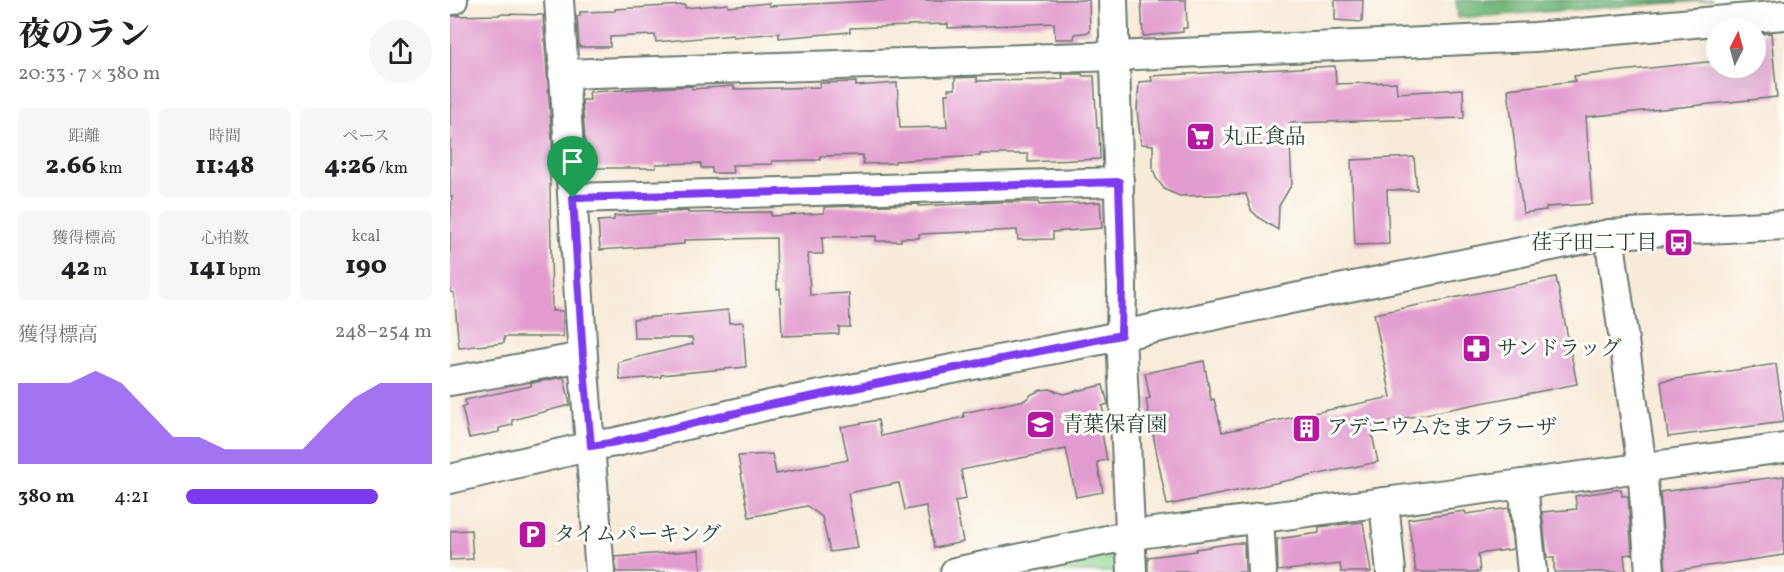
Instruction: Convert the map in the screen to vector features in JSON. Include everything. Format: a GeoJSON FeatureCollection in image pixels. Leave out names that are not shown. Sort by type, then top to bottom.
{"type":"FeatureCollection","features":[{"type":"Feature","properties":{"kind":"street"},"geometry":{"type":"LineString","coordinates":[[559,0],[600,572]]}},
{"type":"Feature","properties":{"kind":"street"},"geometry":{"type":"LineString","coordinates":[[1113,0],[1122,288],[1121,335],[1132,572]]}},
{"type":"Feature","properties":{"kind":"street"},"geometry":{"type":"LineString","coordinates":[[563,74],[1115,56],[1535,37],[1784,15]]}},
{"type":"Feature","properties":{"kind":"street"},"geometry":{"type":"LineString","coordinates":[[573,198],[1119,182]]}},
{"type":"Feature","properties":{"kind":"street"},"geometry":{"type":"LineString","coordinates":[[450,479],[769,405],[1610,234],[1784,225]]}},
{"type":"Feature","properties":{"kind":"street"},"geometry":{"type":"LineString","coordinates":[[1610,234],[1641,467],[1650,572]]}},
{"type":"Feature","properties":{"kind":"street"},"geometry":{"type":"LineString","coordinates":[[450,381],[583,357]]}},
{"type":"Feature","properties":{"kind":"street"},"geometry":{"type":"LineString","coordinates":[[955,572],[1131,535],[1784,448]]}},
{"type":"Feature","properties":{"kind":"street"},"geometry":{"type":"LineString","coordinates":[[1523,484],[1532,572]]}},
{"type":"Feature","properties":{"kind":"street"},"geometry":{"type":"LineString","coordinates":[[1384,502],[1391,572]]}},
{"type":"Feature","properties":{"kind":"street"},"geometry":{"type":"LineString","coordinates":[[1259,517],[1262,572]]}},
{"type":"Feature","properties":{"kind":"green space"},"geometry":{"type":"Polygon","coordinates":[[[1456,0],[1713,0],[1458,18],[1456,0]]]}},
{"type":"Feature","properties":{"kind":"green space"},"geometry":{"type":"Polygon","coordinates":[[[1109,555],[1118,561],[1118,572],[1026,572],[1109,555]]]}},
{"type":"Feature","properties":{"kind":"building"},"geometry":{"type":"Polygon","coordinates":[[[895,0],[1089,0],[1090,32],[1075,34],[1074,39],[1055,39],[1054,23],[948,28],[948,24],[908,25],[850,28],[850,32],[779,38],[779,33],[656,42],[655,35],[610,37],[610,47],[579,47],[577,16],[580,16],[580,12],[685,5],[685,8],[728,4],[728,7],[769,3],[769,6],[895,0]]]}},
{"type":"Feature","properties":{"kind":"building"},"geometry":{"type":"Polygon","coordinates":[[[1141,0],[1186,0],[1187,28],[1183,28],[1183,32],[1143,36],[1141,0]]]}},
{"type":"Feature","properties":{"kind":"building"},"geometry":{"type":"Polygon","coordinates":[[[1335,0],[1363,0],[1362,22],[1335,20],[1335,0]]]}},
{"type":"Feature","properties":{"kind":"building"},"geometry":{"type":"Polygon","coordinates":[[[543,15],[554,169],[550,169],[552,311],[563,311],[563,337],[504,337],[504,343],[459,348],[454,293],[450,292],[452,196],[450,196],[450,16],[543,15]]]}},
{"type":"Feature","properties":{"kind":"building"},"geometry":{"type":"Polygon","coordinates":[[[1766,33],[1771,33],[1777,97],[1586,117],[1592,204],[1546,207],[1546,210],[1523,213],[1508,89],[1575,81],[1574,76],[1706,62],[1706,78],[1766,78],[1766,33]]]}},
{"type":"Feature","properties":{"kind":"building"},"geometry":{"type":"Polygon","coordinates":[[[1335,66],[1336,84],[1396,82],[1397,93],[1463,89],[1464,118],[1289,123],[1292,184],[1279,206],[1278,230],[1251,210],[1246,194],[1180,196],[1165,190],[1156,178],[1153,168],[1153,145],[1141,144],[1137,110],[1139,82],[1152,81],[1151,76],[1335,66]]]}},
{"type":"Feature","properties":{"kind":"building"},"geometry":{"type":"Polygon","coordinates":[[[1062,74],[1094,76],[1100,159],[1028,162],[1028,154],[980,154],[980,156],[863,164],[863,155],[820,156],[820,160],[732,165],[733,173],[712,173],[712,168],[701,168],[701,163],[656,164],[656,168],[587,168],[582,100],[590,100],[589,92],[692,86],[692,89],[734,86],[734,89],[820,87],[820,83],[856,82],[856,86],[897,83],[900,128],[947,127],[945,94],[949,94],[948,89],[955,89],[955,78],[977,77],[977,81],[1063,79],[1062,74]]]}},
{"type":"Feature","properties":{"kind":"building"},"geometry":{"type":"Polygon","coordinates":[[[1414,157],[1417,190],[1387,190],[1389,244],[1355,245],[1351,160],[1414,157]]]}},
{"type":"Feature","properties":{"kind":"building"},"geometry":{"type":"Polygon","coordinates":[[[1039,202],[1039,205],[1100,202],[1102,228],[1053,232],[1053,239],[1018,240],[1017,230],[919,234],[919,238],[901,238],[901,241],[876,241],[876,236],[822,237],[823,254],[808,254],[810,295],[849,293],[850,327],[839,327],[839,334],[782,336],[780,289],[777,289],[776,238],[684,240],[684,244],[600,250],[598,221],[614,220],[614,216],[688,211],[688,213],[771,212],[771,216],[824,213],[824,207],[1039,202]]]}},
{"type":"Feature","properties":{"kind":"building"},"geometry":{"type":"Polygon","coordinates":[[[1556,277],[1577,384],[1370,425],[1378,462],[1167,505],[1146,399],[1150,398],[1145,373],[1204,361],[1211,400],[1214,399],[1222,432],[1391,397],[1374,314],[1556,277]]]}},
{"type":"Feature","properties":{"kind":"building"},"geometry":{"type":"Polygon","coordinates":[[[728,310],[729,323],[743,322],[746,367],[620,380],[618,362],[693,344],[692,338],[634,338],[633,319],[728,310]]]}},
{"type":"Feature","properties":{"kind":"building"},"geometry":{"type":"Polygon","coordinates":[[[1776,364],[1784,422],[1668,437],[1661,381],[1776,364]]]}},
{"type":"Feature","properties":{"kind":"building"},"geometry":{"type":"Polygon","coordinates":[[[564,377],[570,405],[512,420],[513,425],[499,428],[499,432],[469,438],[462,407],[466,406],[465,400],[564,377]]]}},
{"type":"Feature","properties":{"kind":"building"},"geometry":{"type":"Polygon","coordinates":[[[1103,385],[1108,404],[1102,406],[1107,432],[1102,433],[1107,460],[1097,462],[1103,492],[1076,497],[1066,449],[961,470],[966,499],[955,501],[963,542],[934,548],[926,506],[905,510],[899,483],[848,493],[858,548],[830,552],[822,517],[807,506],[749,517],[738,456],[772,454],[776,474],[848,460],[841,427],[878,420],[881,436],[964,417],[963,413],[1025,400],[1041,390],[1050,389],[1063,394],[1103,385]]]}},
{"type":"Feature","properties":{"kind":"building"},"geometry":{"type":"Polygon","coordinates":[[[1784,476],[1784,555],[1666,572],[1660,492],[1784,476]]]}},
{"type":"Feature","properties":{"kind":"building"},"geometry":{"type":"Polygon","coordinates":[[[1621,489],[1622,496],[1628,496],[1632,554],[1624,555],[1626,572],[1554,572],[1554,558],[1547,558],[1542,512],[1577,509],[1575,496],[1621,489]]]}},
{"type":"Feature","properties":{"kind":"building"},"geometry":{"type":"Polygon","coordinates":[[[1509,508],[1513,549],[1478,554],[1480,572],[1416,572],[1408,519],[1509,508]]]}},
{"type":"Feature","properties":{"kind":"building"},"geometry":{"type":"Polygon","coordinates":[[[1363,522],[1371,572],[1341,572],[1340,564],[1278,571],[1277,539],[1319,533],[1319,527],[1363,522]]]}},
{"type":"Feature","properties":{"kind":"building"},"geometry":{"type":"Polygon","coordinates":[[[471,530],[473,559],[450,560],[450,531],[471,530]]]}},
{"type":"Feature","properties":{"kind":"building"},"geometry":{"type":"Polygon","coordinates":[[[1244,543],[1245,572],[1148,572],[1148,557],[1244,543]]]}},
{"type":"Feature","properties":{"kind":"building"},"geometry":{"type":"Polygon","coordinates":[[[699,550],[701,572],[616,572],[615,557],[699,550]]]}},
{"type":"Feature","properties":{"kind":"place","name":"丸正食品"},"geometry":{"type":"Point","coordinates":[1201,137]}},
{"type":"Feature","properties":{"kind":"place","name":"荏子田二丁目"},"geometry":{"type":"Point","coordinates":[1678,243]}},
{"type":"Feature","properties":{"kind":"place","name":"サンドラッグ"},"geometry":{"type":"Point","coordinates":[1476,349]}},
{"type":"Feature","properties":{"kind":"place","name":"青葉保育園"},"geometry":{"type":"Point","coordinates":[1041,425]}},
{"type":"Feature","properties":{"kind":"place","name":"アデニウムたまプラーザ"},"geometry":{"type":"Point","coordinates":[1306,428]}},
{"type":"Feature","properties":{"kind":"place","name":"タイムパーキング"},"geometry":{"type":"Point","coordinates":[533,535]}},
{"type":"Feature","properties":{"kind":"route"},"geometry":{"type":"LineString","coordinates":[[1119,182],[1121,335],[769,405],[591,446],[573,198],[1119,182]]}}]}
